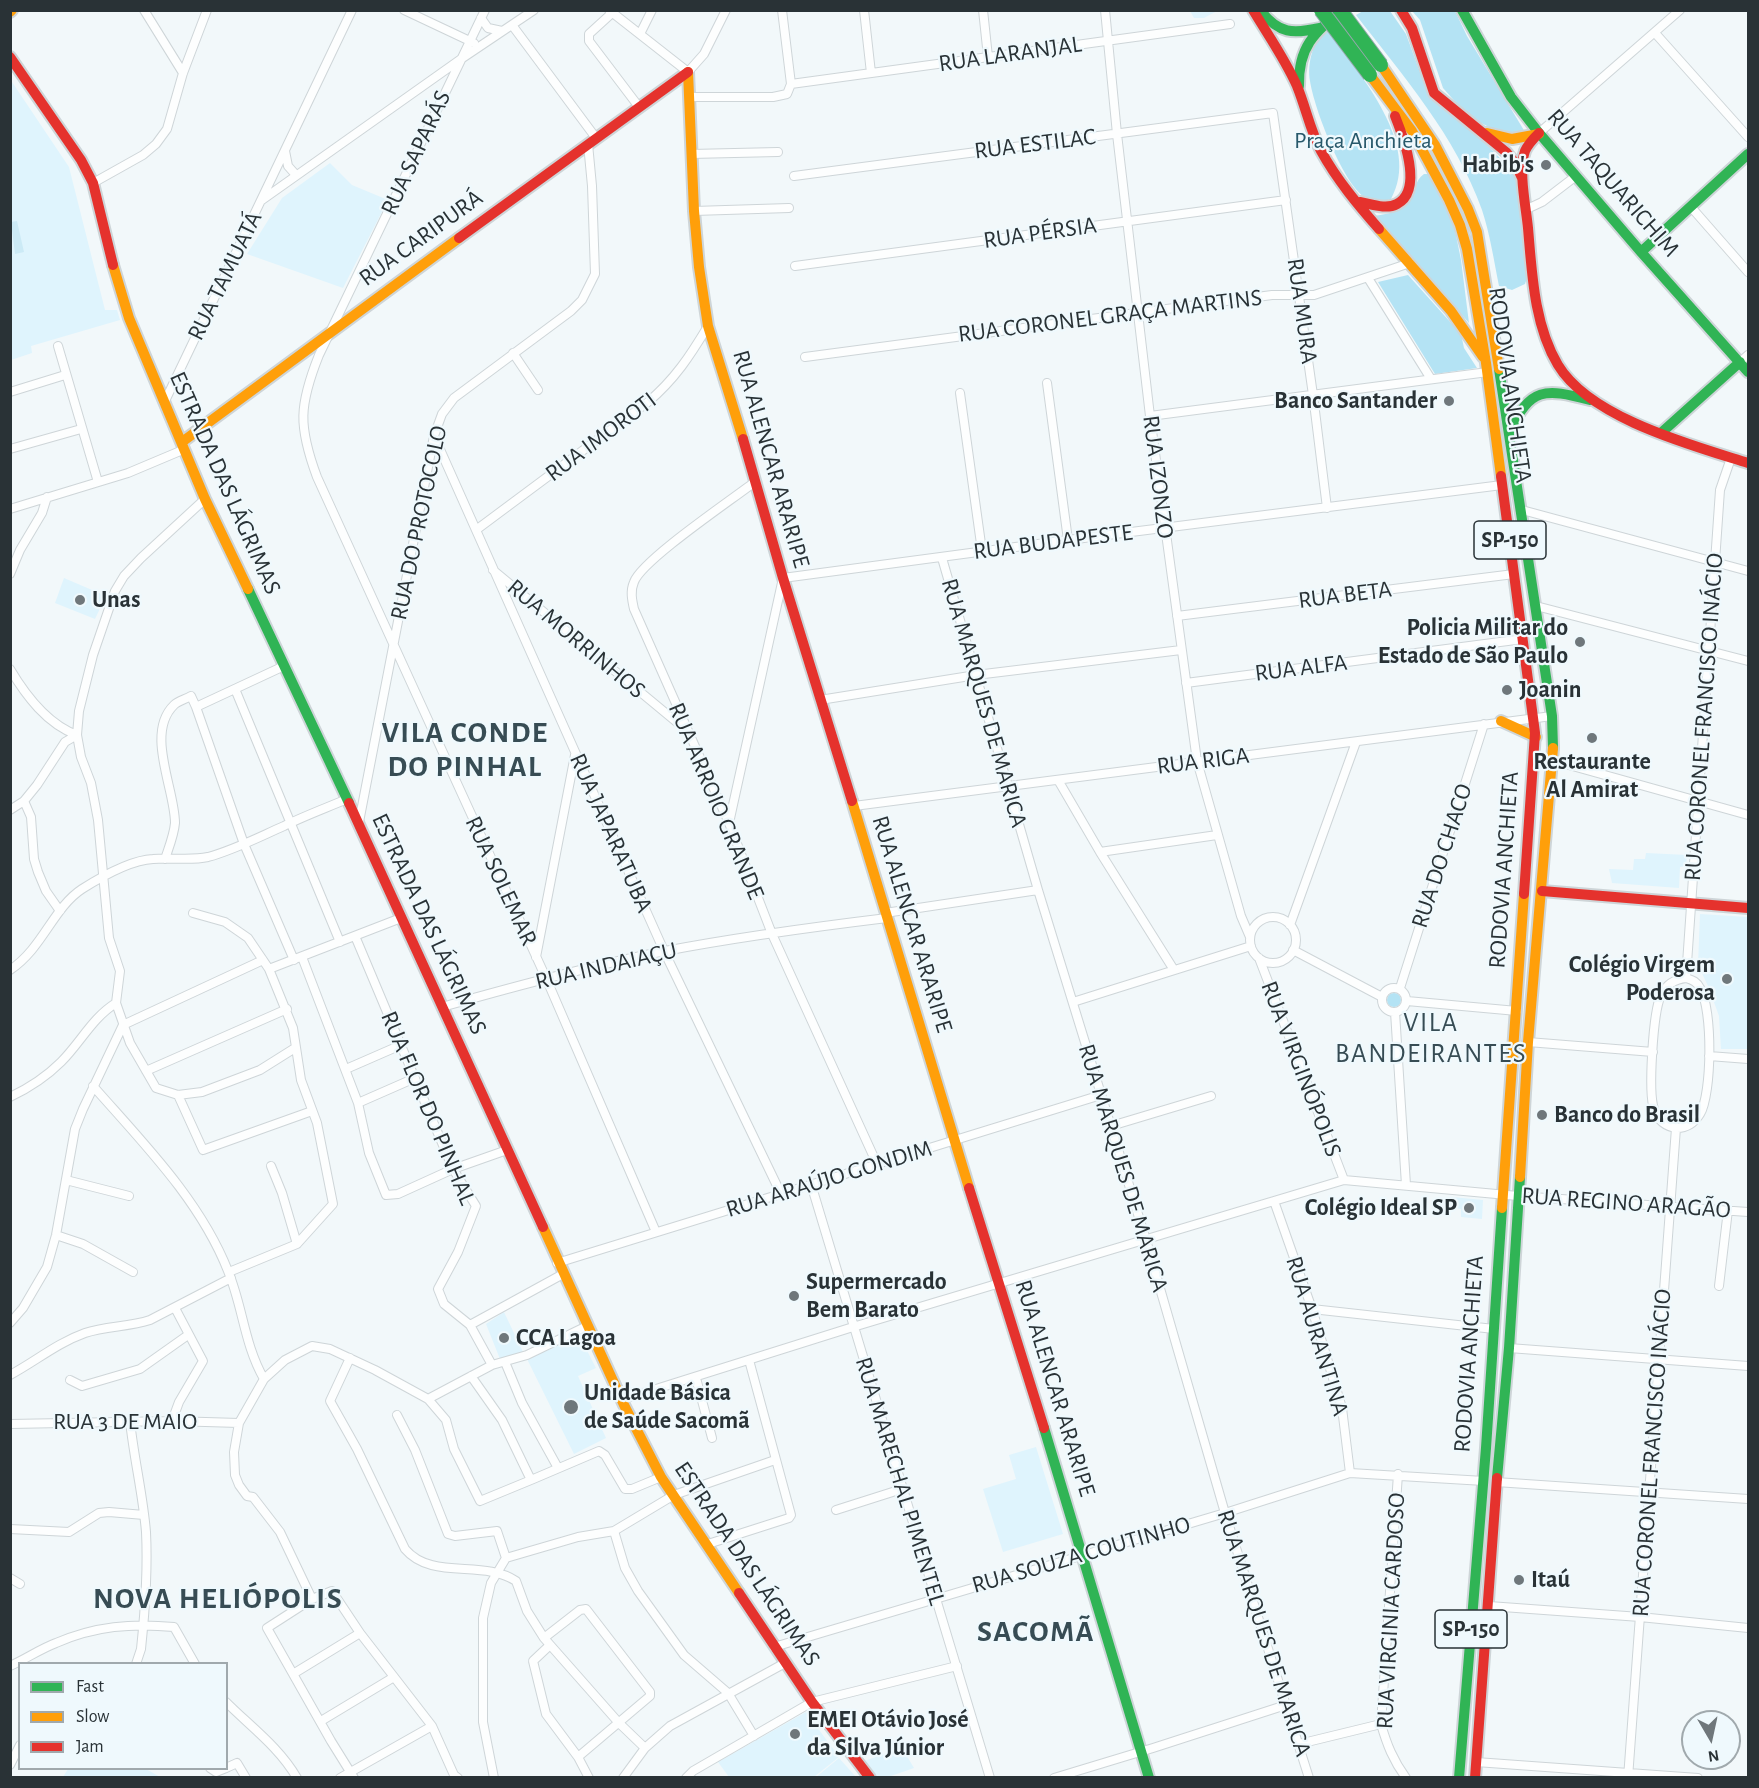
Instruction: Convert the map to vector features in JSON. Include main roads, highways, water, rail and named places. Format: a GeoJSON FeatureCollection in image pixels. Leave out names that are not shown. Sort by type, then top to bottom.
{"type":"FeatureCollection","features":[{"type":"Feature","properties":{"kind":"main road"},"geometry":{"type":"LineString","coordinates":[[1253,10],[1283,59],[1300,95]]}},
{"type":"Feature","properties":{"kind":"main road"},"geometry":{"type":"LineString","coordinates":[[1260,10],[1267,20],[1287,32],[1321,28]]}},
{"type":"Feature","properties":{"kind":"main road","name":"RODOVIA ANCHIETA"},"geometry":{"type":"LineString","coordinates":[[1321,10],[1376,70],[1429,134],[1451,171],[1477,232],[1522,510],[1554,737],[1528,1042],[1509,1348],[1490,1482],[1459,1778]]}},
{"type":"Feature","properties":{"kind":"main road"},"geometry":{"type":"LineString","coordinates":[[1341,10],[1321,28],[1301,54],[1298,74],[1306,118],[1319,147],[1340,181],[1442,298],[1463,325],[1487,367]]}},
{"type":"Feature","properties":{"kind":"main road","name":"RODOVIA ANCHIETA"},"geometry":{"type":"LineString","coordinates":[[1341,10],[1376,70],[1387,96],[1412,131],[1460,225],[1472,275],[1487,367],[1536,737],[1517,1011],[1508,1103],[1494,1329],[1489,1606],[1475,1778]]}},
{"type":"Feature","properties":{"kind":"main road"},"geometry":{"type":"LineString","coordinates":[[1401,10],[1412,28],[1434,93],[1506,152],[1515,163],[1524,181]]}},
{"type":"Feature","properties":{"kind":"main road","name":"RUA TAQUARICHIM"},"geometry":{"type":"LineString","coordinates":[[1462,10],[1511,97],[1539,134],[1641,252],[1746,363]]}},
{"type":"Feature","properties":{"kind":"main road","name":"ESTRADA DAS LÁGRIMAS"},"geometry":{"type":"LineString","coordinates":[[10,57],[81,160],[93,183],[117,280],[133,328],[205,499],[347,799],[621,1400],[661,1477],[812,1702],[870,1778]]}},
{"type":"Feature","properties":{"kind":"main road","name":"RUA ALENCAR ARARIPE"},"geometry":{"type":"LineString","coordinates":[[688,72],[694,211],[699,267],[708,326],[1149,1778]]}},
{"type":"Feature","properties":{"kind":"main road","name":"RUA CARIPURÁ"},"geometry":{"type":"LineString","coordinates":[[183,446],[333,329],[688,72]]}},
{"type":"Feature","properties":{"kind":"main road"},"geometry":{"type":"LineString","coordinates":[[1356,201],[1377,208],[1385,207],[1399,202],[1409,190],[1411,174],[1408,148],[1387,96]]}},
{"type":"Feature","properties":{"kind":"main road"},"geometry":{"type":"LineString","coordinates":[[1481,131],[1512,139],[1539,134]]}},
{"type":"Feature","properties":{"kind":"main road"},"geometry":{"type":"LineString","coordinates":[[1539,134],[1526,150],[1524,181],[1534,290],[1546,338],[1559,366],[1572,383],[1590,400],[1614,414],[1749,464]]}},
{"type":"Feature","properties":{"kind":"main road"},"geometry":{"type":"LineString","coordinates":[[1641,252],[1749,154]]}},
{"type":"Feature","properties":{"kind":"main road"},"geometry":{"type":"LineString","coordinates":[[1661,433],[1746,363]]}},
{"type":"Feature","properties":{"kind":"main road"},"geometry":{"type":"LineString","coordinates":[[1509,434],[1518,412],[1526,402],[1538,394],[1550,391],[1590,400]]}},
{"type":"Feature","properties":{"kind":"main road"},"geometry":{"type":"LineString","coordinates":[[1501,721],[1536,737]]}},
{"type":"Feature","properties":{"kind":"main road"},"geometry":{"type":"LineString","coordinates":[[1542,891],[1749,908]]}},
{"type":"Feature","properties":{"kind":"place","name":"Habib's"},"geometry":{"type":"Point","coordinates":[1546,165]}},
{"type":"Feature","properties":{"kind":"place","name":"Banco Santander"},"geometry":{"type":"Point","coordinates":[1449,401]}},
{"type":"Feature","properties":{"kind":"place","name":"Unas"},"geometry":{"type":"Point","coordinates":[80,600]}},
{"type":"Feature","properties":{"kind":"place","name":"Policia Militar do Estado de São Paulo"},"geometry":{"type":"Point","coordinates":[1580,642]}},
{"type":"Feature","properties":{"kind":"place","name":"Joanin"},"geometry":{"type":"Point","coordinates":[1507,690]}},
{"type":"Feature","properties":{"kind":"place","name":"Restaurante Al Amirat"},"geometry":{"type":"Point","coordinates":[1592,738]}},
{"type":"Feature","properties":{"kind":"place","name":"Colégio Virgem Poderosa"},"geometry":{"type":"Point","coordinates":[1727,979]}},
{"type":"Feature","properties":{"kind":"place","name":"Banco do Brasil"},"geometry":{"type":"Point","coordinates":[1542,1115]}},
{"type":"Feature","properties":{"kind":"place","name":"Colégio Ideal SP"},"geometry":{"type":"Point","coordinates":[1469,1208]}},
{"type":"Feature","properties":{"kind":"place","name":"Supermercado Bem Barato"},"geometry":{"type":"Point","coordinates":[794,1296]}},
{"type":"Feature","properties":{"kind":"place","name":"CCA Lagoa"},"geometry":{"type":"Point","coordinates":[504,1338]}},
{"type":"Feature","properties":{"kind":"place","name":"Unidade Básica de Saúde Sacomã"},"geometry":{"type":"Point","coordinates":[571,1407]}},
{"type":"Feature","properties":{"kind":"place","name":"Itaú"},"geometry":{"type":"Point","coordinates":[1519,1580]}},
{"type":"Feature","properties":{"kind":"place","name":"EMEI Otávio José da Silva Júnior"},"geometry":{"type":"Point","coordinates":[795,1734]}},
{"type":"Feature","properties":{"kind":"district","name":"VILA CONDE DO PINHAL"},"geometry":{"type":"Point","coordinates":[465,750]}},
{"type":"Feature","properties":{"kind":"district","name":"VILA BANDEIRANTES"},"geometry":{"type":"Point","coordinates":[1431,1038]}},
{"type":"Feature","properties":{"kind":"district","name":"NOVA HELIÓPOLIS"},"geometry":{"type":"Point","coordinates":[218,1599]}},
{"type":"Feature","properties":{"kind":"district","name":"SACOMÃ"},"geometry":{"type":"Point","coordinates":[1036,1632]}},
{"type":"Feature","properties":{"kind":"park label","name":"Praça Anchieta"},"geometry":{"type":"Point","coordinates":[1363,141]}}]}
